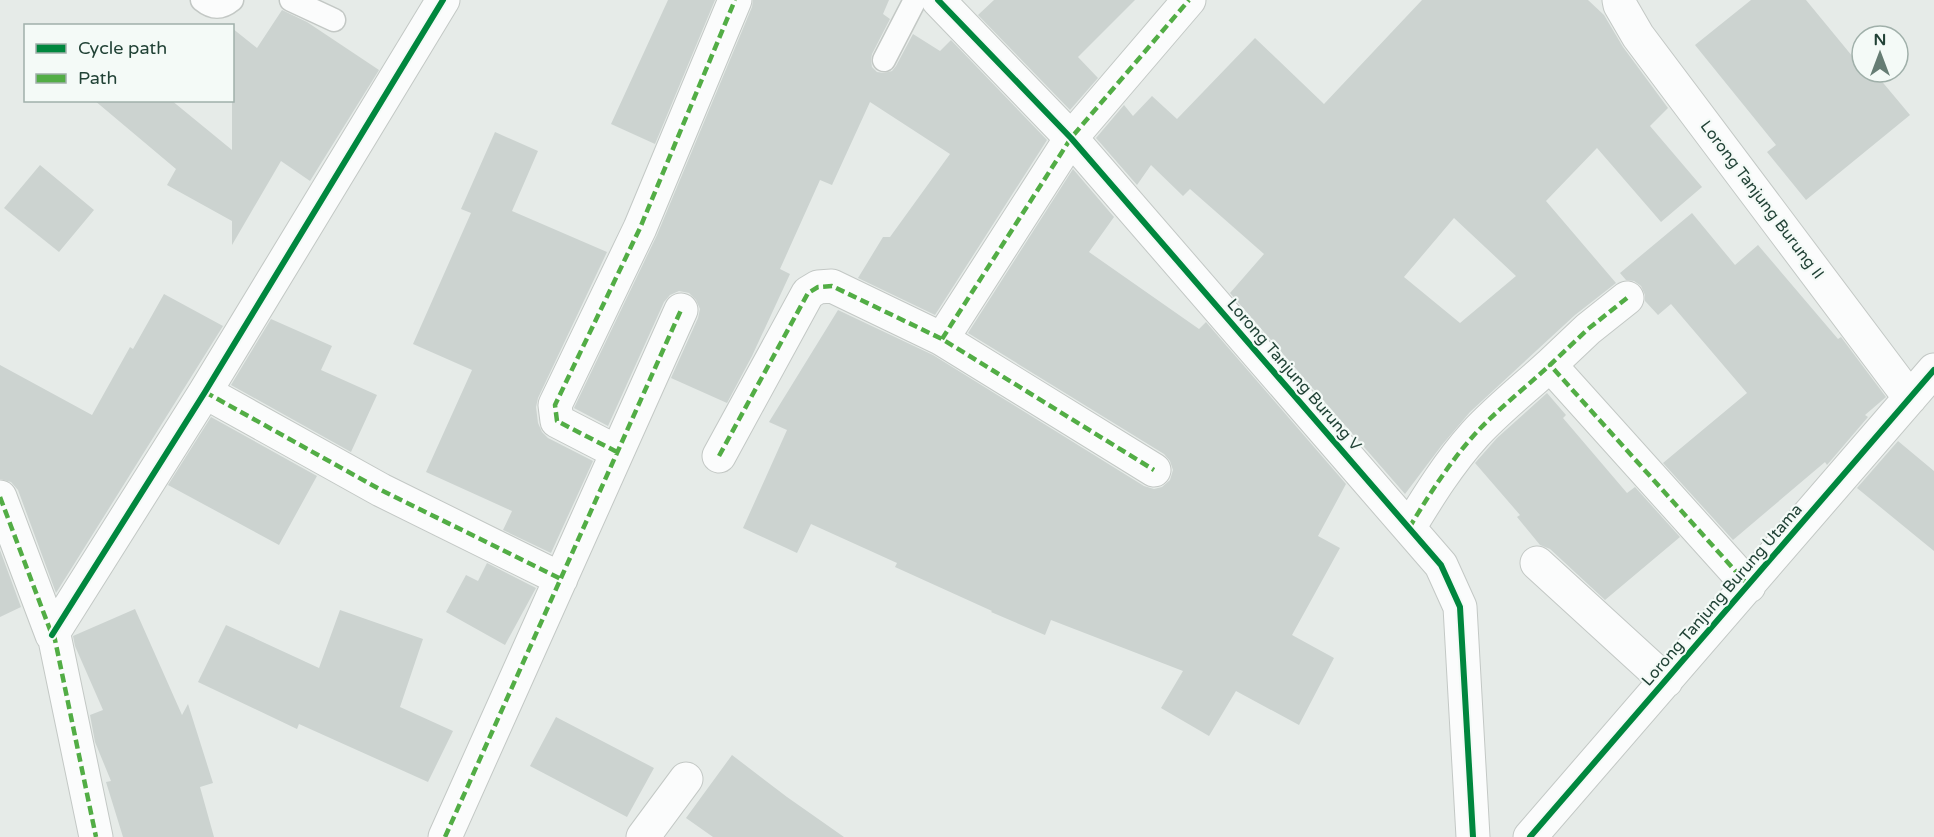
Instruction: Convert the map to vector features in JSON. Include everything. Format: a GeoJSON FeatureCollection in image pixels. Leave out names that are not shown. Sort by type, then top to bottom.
{"type":"FeatureCollection","features":[{"type":"Feature","properties":{"kind":"street"},"geometry":{"type":"LineString","coordinates":[[52,635],[205,392],[443,0]]}},
{"type":"Feature","properties":{"kind":"street"},"geometry":{"type":"LineString","coordinates":[[617,452],[557,421],[555,405],[640,228],[735,0]]}},
{"type":"Feature","properties":{"kind":"street","name":"Lorong Tanjung Burung V"},"geometry":{"type":"LineString","coordinates":[[938,0],[1071,138],[1441,565],[1460,607],[1473,837]]}},
{"type":"Feature","properties":{"kind":"street"},"geometry":{"type":"LineString","coordinates":[[942,339],[1071,138],[1189,0]]}},
{"type":"Feature","properties":{"kind":"street","name":"Lorong Tanjung Burung II"},"geometry":{"type":"LineString","coordinates":[[1619,0],[1638,36],[1910,398]]}},
{"type":"Feature","properties":{"kind":"street"},"geometry":{"type":"LineString","coordinates":[[719,456],[808,293],[818,287],[832,286],[942,339],[1154,470]]}},
{"type":"Feature","properties":{"kind":"street"},"geometry":{"type":"LineString","coordinates":[[1408,528],[1439,478],[1475,434],[1588,329],[1627,298]]}},
{"type":"Feature","properties":{"kind":"street"},"geometry":{"type":"LineString","coordinates":[[445,837],[681,310]]}},
{"type":"Feature","properties":{"kind":"street"},"geometry":{"type":"LineString","coordinates":[[1550,365],[1749,586]]}},
{"type":"Feature","properties":{"kind":"street","name":"Lorong Tanjung Burung Utama"},"geometry":{"type":"LineString","coordinates":[[1530,837],[1934,370]]}},
{"type":"Feature","properties":{"kind":"street"},"geometry":{"type":"LineString","coordinates":[[205,392],[381,490],[561,579]]}},
{"type":"Feature","properties":{"kind":"street"},"geometry":{"type":"LineString","coordinates":[[0,497],[52,635],[54,635],[96,837]]}},
{"type":"Feature","properties":{"kind":"street"},"geometry":{"type":"LineString","coordinates":[[1537,563],[1666,681]]}},
{"type":"Feature","properties":{"kind":"street"},"geometry":{"type":"LineString","coordinates":[[644,837],[686,779]]}},
{"type":"Feature","properties":{"kind":"lane"},"geometry":{"type":"LineString","coordinates":[[202,0],[217,8],[232,0]]}},
{"type":"Feature","properties":{"kind":"lane"},"geometry":{"type":"LineString","coordinates":[[291,0],[334,20]]}},
{"type":"Feature","properties":{"kind":"lane"},"geometry":{"type":"LineString","coordinates":[[884,60],[915,0]]}},
{"type":"Feature","properties":{"kind":"building"},"geometry":{"type":"Polygon","coordinates":[[[668,0],[715,0],[655,144],[611,124],[668,0]]]}},
{"type":"Feature","properties":{"kind":"building"},"geometry":{"type":"Polygon","coordinates":[[[753,0],[889,0],[883,14],[890,19],[871,60],[872,67],[877,72],[892,71],[913,34],[940,51],[951,40],[1047,140],[935,315],[858,278],[883,237],[890,237],[950,154],[870,102],[832,185],[820,180],[780,269],[790,274],[752,356],[727,403],[671,378],[700,309],[696,300],[689,293],[679,291],[670,295],[664,302],[608,426],[574,408],[657,235],[753,0]]]}},
{"type":"Feature","properties":{"kind":"building"},"geometry":{"type":"Polygon","coordinates":[[[994,0],[1135,0],[1078,57],[1098,78],[1070,110],[978,15],[994,0]]]}},
{"type":"Feature","properties":{"kind":"building"},"geometry":{"type":"Polygon","coordinates":[[[1422,0],[1588,0],[1604,15],[1623,47],[1668,108],[1650,126],[1702,187],[1661,222],[1597,148],[1546,201],[1616,283],[1575,315],[1470,412],[1405,494],[1230,293],[1264,254],[1190,189],[1183,196],[1151,165],[1137,185],[1096,138],[1124,105],[1133,116],[1152,96],[1177,119],[1255,38],[1324,104],[1422,0]],[[1454,218],[1404,277],[1460,323],[1516,276],[1454,218]]]}},
{"type":"Feature","properties":{"kind":"building"},"geometry":{"type":"Polygon","coordinates":[[[1751,0],[1806,0],[1850,53],[1850,84],[1884,84],[1910,115],[1806,200],[1767,152],[1776,145],[1695,45],[1751,0]]]}},
{"type":"Feature","properties":{"kind":"building"},"geometry":{"type":"Polygon","coordinates":[[[282,10],[307,22],[379,70],[310,181],[281,161],[232,245],[232,221],[167,185],[176,169],[96,102],[173,102],[232,150],[234,30],[257,48],[282,10]]]}},
{"type":"Feature","properties":{"kind":"building"},"geometry":{"type":"Polygon","coordinates":[[[495,132],[538,151],[512,211],[607,252],[538,398],[536,407],[538,423],[548,438],[593,461],[551,553],[503,530],[512,511],[426,472],[472,370],[413,344],[471,213],[461,209],[495,132]]]}},
{"type":"Feature","properties":{"kind":"building"},"geometry":{"type":"Polygon","coordinates":[[[40,165],[94,210],[59,252],[4,208],[40,165]]]}},
{"type":"Feature","properties":{"kind":"building"},"geometry":{"type":"Polygon","coordinates":[[[1073,169],[1114,217],[1089,252],[1199,329],[1206,322],[1346,484],[1318,536],[1340,548],[1292,635],[1334,658],[1299,725],[1236,691],[1209,736],[1161,708],[1183,671],[1051,620],[1045,635],[895,567],[897,563],[811,524],[797,553],[743,528],[787,430],[769,422],[838,310],[933,355],[1144,486],[1154,489],[1162,487],[1170,480],[1173,470],[1164,454],[968,333],[1073,169]]]}},
{"type":"Feature","properties":{"kind":"building"},"geometry":{"type":"Polygon","coordinates":[[[1692,213],[1735,265],[1758,245],[1838,339],[1841,337],[1886,397],[1865,415],[1868,417],[1827,465],[1825,462],[1733,540],[1663,463],[1747,393],[1671,304],[1658,315],[1645,301],[1641,286],[1634,281],[1626,280],[1620,273],[1692,213]]]}},
{"type":"Feature","properties":{"kind":"building"},"geometry":{"type":"Polygon","coordinates":[[[164,294],[223,326],[56,593],[18,490],[11,482],[0,479],[0,365],[92,415],[130,347],[133,349],[164,294]]]}},
{"type":"Feature","properties":{"kind":"building"},"geometry":{"type":"Polygon","coordinates":[[[271,319],[332,346],[321,370],[377,395],[351,452],[231,385],[271,319]]]}},
{"type":"Feature","properties":{"kind":"building"},"geometry":{"type":"Polygon","coordinates":[[[1547,393],[1566,415],[1563,418],[1627,493],[1635,487],[1680,537],[1605,600],[1550,549],[1540,545],[1517,517],[1520,515],[1475,463],[1497,438],[1547,393]]]}},
{"type":"Feature","properties":{"kind":"building"},"geometry":{"type":"Polygon","coordinates":[[[211,417],[317,476],[279,545],[168,485],[211,417]]]}},
{"type":"Feature","properties":{"kind":"building"},"geometry":{"type":"Polygon","coordinates":[[[1898,441],[1934,471],[1934,551],[1857,488],[1898,441]]]}},
{"type":"Feature","properties":{"kind":"building"},"geometry":{"type":"Polygon","coordinates":[[[0,550],[21,607],[0,617],[0,550]]]}},
{"type":"Feature","properties":{"kind":"building"},"geometry":{"type":"Polygon","coordinates":[[[487,563],[536,588],[505,645],[446,612],[466,575],[478,581],[487,563]]]}},
{"type":"Feature","properties":{"kind":"building"},"geometry":{"type":"Polygon","coordinates":[[[135,609],[182,715],[188,704],[213,783],[200,787],[214,837],[123,837],[106,782],[111,781],[95,742],[90,715],[103,710],[75,646],[73,636],[135,609]]]}},
{"type":"Feature","properties":{"kind":"building"},"geometry":{"type":"Polygon","coordinates":[[[340,610],[423,639],[400,707],[453,731],[428,782],[299,724],[297,729],[198,682],[226,625],[319,668],[340,610]]]}},
{"type":"Feature","properties":{"kind":"building"},"geometry":{"type":"Polygon","coordinates":[[[556,717],[654,768],[627,817],[530,766],[556,717]]]}},
{"type":"Feature","properties":{"kind":"building"},"geometry":{"type":"Polygon","coordinates":[[[732,755],[844,837],[713,837],[686,818],[732,755]]]}},
{"type":"Feature","properties":{"kind":"marked path"},"geometry":{"type":"LineString","coordinates":[[617,452],[557,421],[555,405],[640,228],[735,0]]}},
{"type":"Feature","properties":{"kind":"marked path"},"geometry":{"type":"LineString","coordinates":[[942,339],[1071,138],[1189,0]]}},
{"type":"Feature","properties":{"kind":"marked path"},"geometry":{"type":"LineString","coordinates":[[719,456],[808,293],[818,287],[832,286],[942,339],[1154,470]]}},
{"type":"Feature","properties":{"kind":"marked path"},"geometry":{"type":"LineString","coordinates":[[1627,298],[1588,329],[1550,365],[1749,586]]}},
{"type":"Feature","properties":{"kind":"marked path"},"geometry":{"type":"LineString","coordinates":[[445,837],[681,310]]}},
{"type":"Feature","properties":{"kind":"marked path"},"geometry":{"type":"LineString","coordinates":[[1409,528],[1448,468],[1475,434],[1550,365]]}},
{"type":"Feature","properties":{"kind":"marked path"},"geometry":{"type":"LineString","coordinates":[[205,392],[381,490],[561,579]]}},
{"type":"Feature","properties":{"kind":"marked path"},"geometry":{"type":"LineString","coordinates":[[0,497],[52,635],[54,635],[96,837]]}},
{"type":"Feature","properties":{"kind":"cycle path"},"geometry":{"type":"LineString","coordinates":[[52,635],[205,392],[443,0]]}},
{"type":"Feature","properties":{"kind":"cycle path"},"geometry":{"type":"LineString","coordinates":[[938,0],[1071,138],[1441,565],[1460,607],[1473,837]]}},
{"type":"Feature","properties":{"kind":"cycle path"},"geometry":{"type":"LineString","coordinates":[[1530,837],[1934,370]]}}]}
